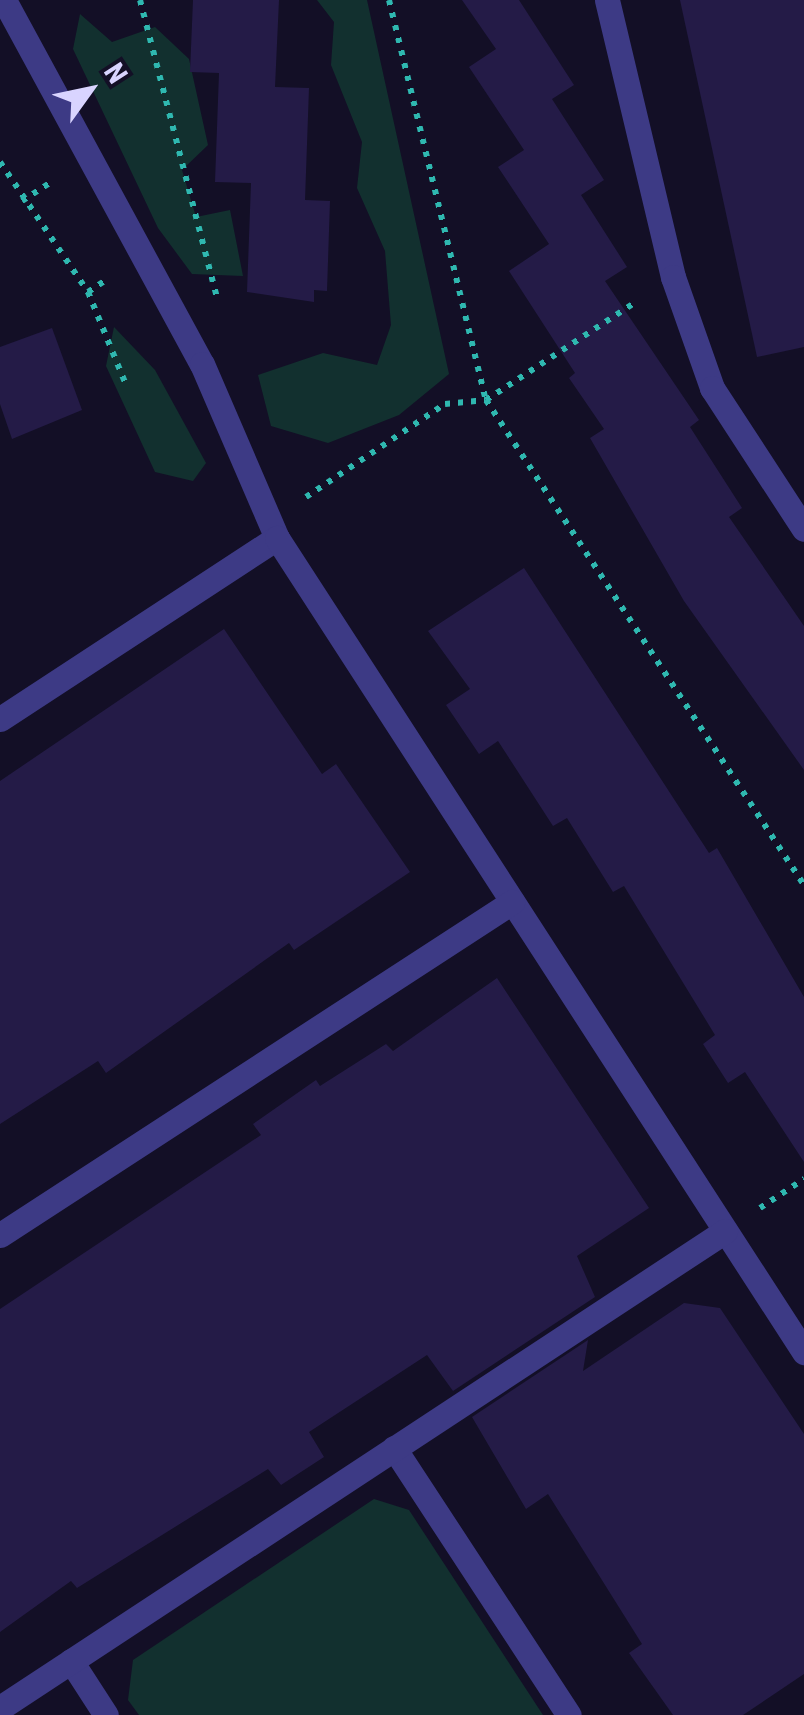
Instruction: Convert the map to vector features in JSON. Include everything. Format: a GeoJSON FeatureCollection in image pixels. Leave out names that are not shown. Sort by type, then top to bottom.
{"type":"FeatureCollection","features":[{"type":"Feature","properties":{"kind":"street"},"geometry":{"type":"LineString","coordinates":[[4,0],[202,364],[277,538],[804,1352]]}},
{"type":"Feature","properties":{"kind":"street"},"geometry":{"type":"LineString","coordinates":[[607,0],[674,277],[712,388],[804,529]]}},
{"type":"Feature","properties":{"kind":"street"},"geometry":{"type":"LineString","coordinates":[[0,719],[277,538]]}},
{"type":"Feature","properties":{"kind":"street"},"geometry":{"type":"LineString","coordinates":[[0,1235],[512,902]]}},
{"type":"Feature","properties":{"kind":"street"},"geometry":{"type":"LineString","coordinates":[[0,1708],[725,1230]]}},
{"type":"Feature","properties":{"kind":"street"},"geometry":{"type":"LineString","coordinates":[[394,1448],[569,1715]]}},
{"type":"Feature","properties":{"kind":"street"},"geometry":{"type":"LineString","coordinates":[[71,1661],[106,1715]]}},
{"type":"Feature","properties":{"kind":"path"},"geometry":{"type":"LineString","coordinates":[[140,0],[221,300],[202,308]]}},
{"type":"Feature","properties":{"kind":"path"},"geometry":{"type":"LineString","coordinates":[[389,0],[486,400],[804,885]]}},
{"type":"Feature","properties":{"kind":"path"},"geometry":{"type":"LineString","coordinates":[[0,162],[88,292],[127,387]]}},
{"type":"Feature","properties":{"kind":"path"},"geometry":{"type":"LineString","coordinates":[[277,538],[298,502],[428,415],[486,400],[674,277]]}},
{"type":"Feature","properties":{"kind":"green space"},"geometry":{"type":"Polygon","coordinates":[[[317,0],[367,0],[449,374],[399,415],[328,443],[271,426],[258,375],[323,353],[377,365],[391,325],[385,251],[357,188],[362,142],[331,65],[334,22],[317,0]]]}},
{"type":"Feature","properties":{"kind":"green space"},"geometry":{"type":"Polygon","coordinates":[[[80,14],[112,42],[155,27],[189,59],[208,145],[182,170],[196,217],[230,210],[243,276],[192,274],[158,228],[73,49],[80,14]]]}},
{"type":"Feature","properties":{"kind":"green space"},"geometry":{"type":"Polygon","coordinates":[[[114,327],[155,370],[206,463],[193,481],[155,472],[106,366],[114,327]]]}},
{"type":"Feature","properties":{"kind":"green space"},"geometry":{"type":"Polygon","coordinates":[[[374,1499],[409,1510],[543,1715],[139,1715],[128,1700],[133,1660],[374,1499]]]}},
{"type":"Feature","properties":{"kind":"building"},"geometry":{"type":"Polygon","coordinates":[[[193,0],[279,0],[275,87],[309,88],[305,200],[330,201],[327,291],[314,290],[314,302],[247,292],[251,183],[215,182],[219,73],[190,72],[193,0]]]}},
{"type":"Feature","properties":{"kind":"building"},"geometry":{"type":"Polygon","coordinates":[[[462,0],[519,0],[574,85],[552,99],[604,180],[581,195],[627,267],[605,281],[699,420],[690,427],[742,508],[729,517],[804,626],[804,770],[684,601],[590,438],[604,429],[569,378],[575,373],[509,271],[549,244],[498,167],[524,150],[469,67],[496,49],[462,0]]]}},
{"type":"Feature","properties":{"kind":"building"},"geometry":{"type":"Polygon","coordinates":[[[680,0],[804,0],[804,347],[757,357],[680,0]]]}},
{"type":"Feature","properties":{"kind":"building"},"geometry":{"type":"Polygon","coordinates":[[[52,328],[82,410],[12,439],[0,404],[0,347],[52,328]]]}},
{"type":"Feature","properties":{"kind":"building"},"geometry":{"type":"Polygon","coordinates":[[[524,568],[709,853],[717,848],[804,997],[804,1162],[745,1072],[728,1083],[703,1044],[715,1035],[624,886],[613,892],[567,818],[553,826],[498,741],[479,754],[446,705],[470,689],[428,631],[524,568]]]}},
{"type":"Feature","properties":{"kind":"building"},"geometry":{"type":"Polygon","coordinates":[[[224,629],[322,774],[336,764],[410,872],[294,950],[289,943],[106,1073],[98,1061],[0,1124],[0,781],[224,629]]]}},
{"type":"Feature","properties":{"kind":"building"},"geometry":{"type":"Polygon","coordinates":[[[497,978],[649,1208],[577,1256],[595,1297],[453,1391],[427,1355],[309,1432],[324,1457],[281,1485],[268,1469],[77,1588],[71,1581],[0,1632],[0,1309],[261,1135],[253,1124],[316,1080],[320,1086],[386,1044],[393,1051],[497,978]]]}},
{"type":"Feature","properties":{"kind":"building"},"geometry":{"type":"Polygon","coordinates":[[[684,1303],[720,1308],[804,1434],[804,1674],[743,1715],[673,1715],[629,1653],[642,1644],[548,1494],[526,1509],[472,1417],[588,1340],[583,1371],[684,1303]]]}}]}
